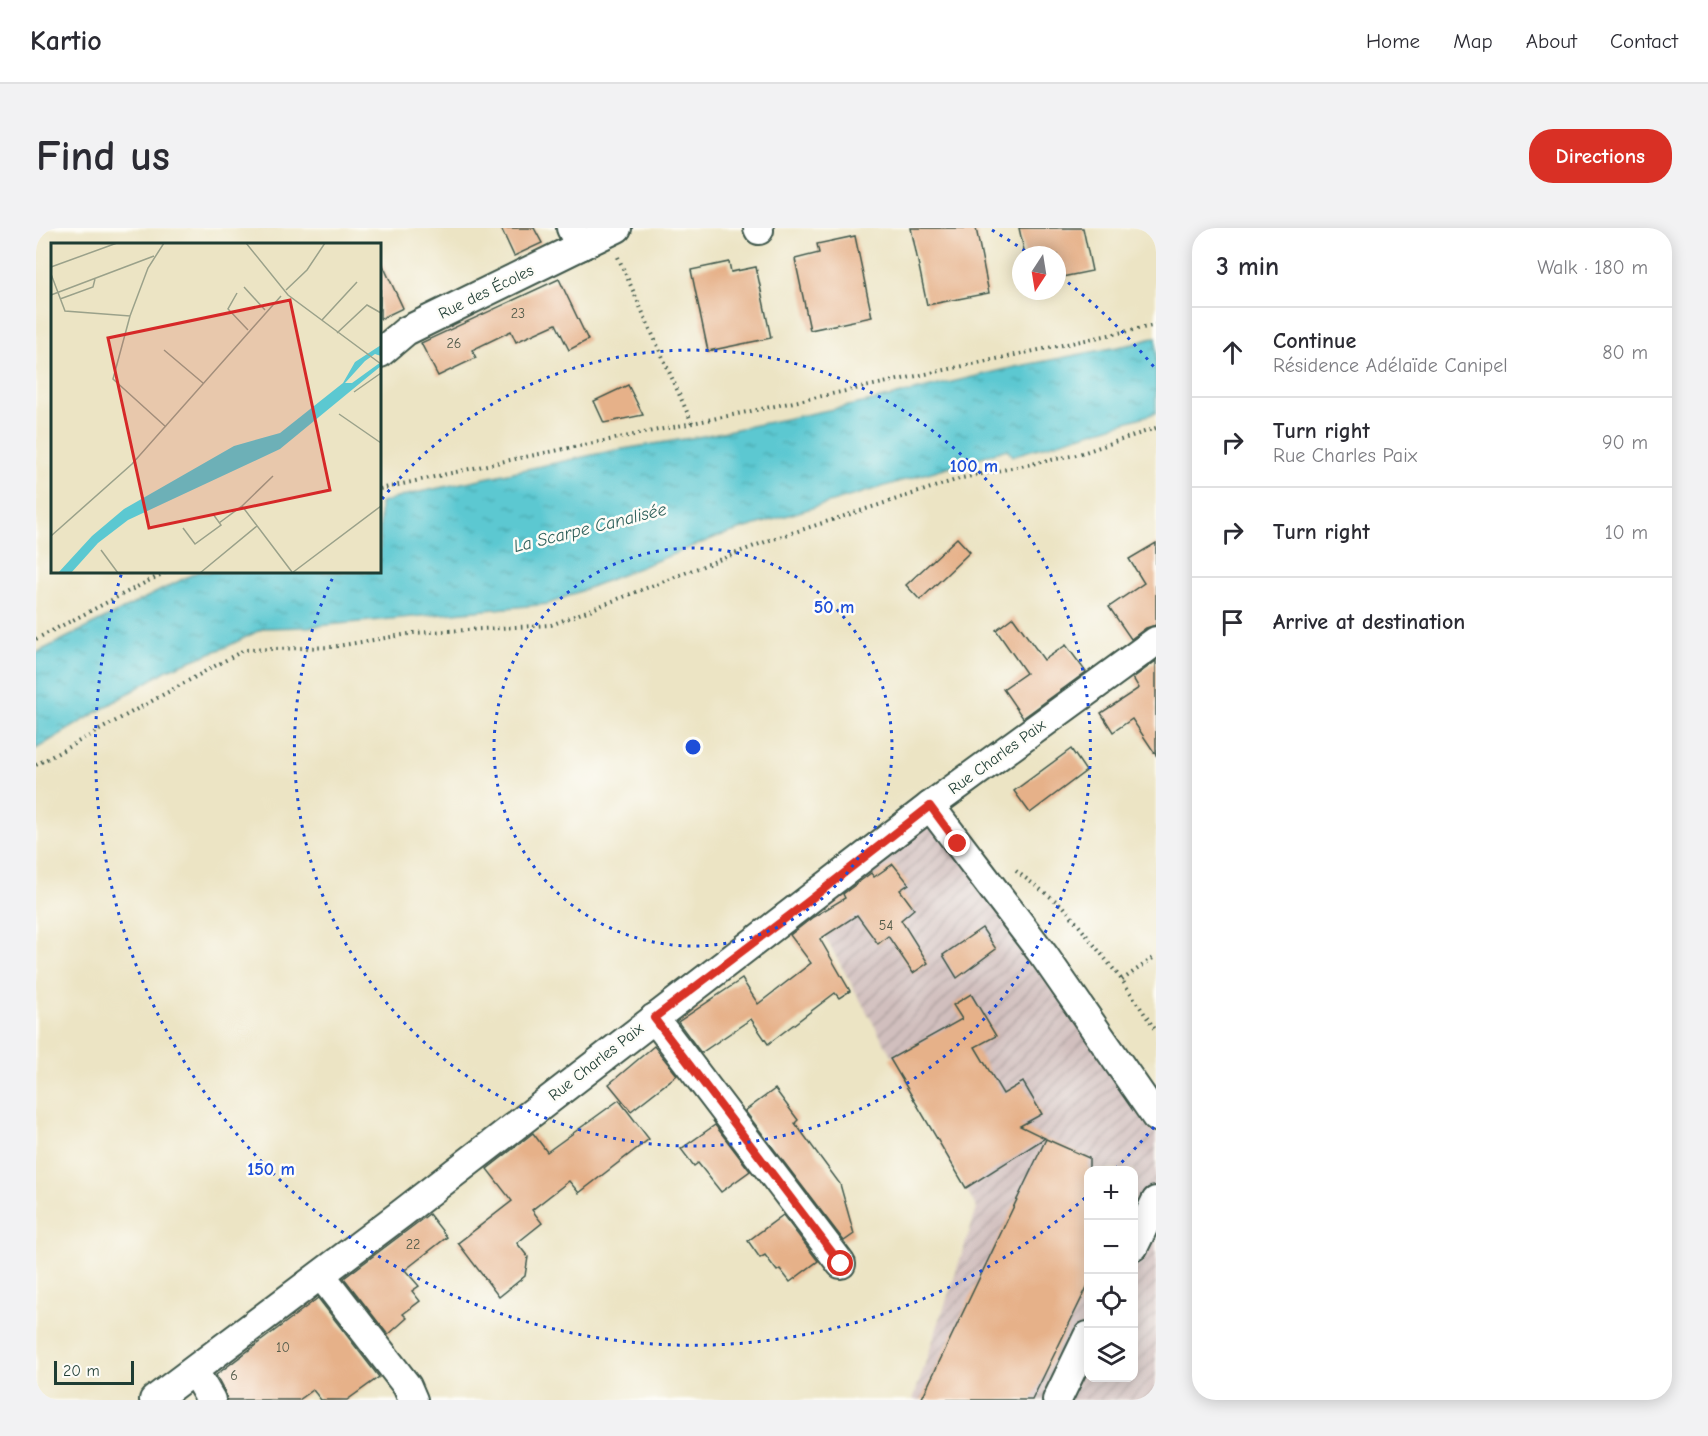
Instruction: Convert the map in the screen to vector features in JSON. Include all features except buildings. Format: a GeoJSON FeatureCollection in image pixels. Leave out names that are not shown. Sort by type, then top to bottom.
{"type":"FeatureCollection","features":[{"type":"Feature","properties":{"kind":"street","name":"Rue des Écoles"},"geometry":{"type":"LineString","coordinates":[[381,352],[406,331],[576,237],[612,230]]}},
{"type":"Feature","properties":{"kind":"street","name":"Rue Charles Paix"},"geometry":{"type":"LineString","coordinates":[[154,1400],[321,1275],[930,806],[1156,641]]}},
{"type":"Feature","properties":{"kind":"street"},"geometry":{"type":"LineString","coordinates":[[930,806],[1045,957],[1156,1117]]}},
{"type":"Feature","properties":{"kind":"street"},"geometry":{"type":"LineString","coordinates":[[654,1018],[841,1264]]}},
{"type":"Feature","properties":{"kind":"street"},"geometry":{"type":"LineString","coordinates":[[1138,1238],[1156,1201]]}},
{"type":"Feature","properties":{"kind":"street"},"geometry":{"type":"LineString","coordinates":[[321,1275],[407,1386],[413,1400]]}},
{"type":"Feature","properties":{"kind":"street"},"geometry":{"type":"LineString","coordinates":[[1057,1400],[1084,1346]]}},
{"type":"Feature","properties":{"kind":"street"},"geometry":{"type":"LineString","coordinates":[[194,1371],[211,1400]]}},
{"type":"Feature","properties":{"kind":"path"},"geometry":{"type":"LineString","coordinates":[[612,230],[692,423]]}},
{"type":"Feature","properties":{"kind":"path"},"geometry":{"type":"LineString","coordinates":[[381,489],[505,460],[1156,325]]}},
{"type":"Feature","properties":{"kind":"path"},"geometry":{"type":"LineString","coordinates":[[36,765],[244,650],[332,647],[414,633],[551,625],[781,537],[962,478],[1076,455],[1156,428]]}},
{"type":"Feature","properties":{"kind":"path"},"geometry":{"type":"LineString","coordinates":[[36,639],[164,573]]}},
{"type":"Feature","properties":{"kind":"path"},"geometry":{"type":"LineString","coordinates":[[1015,870],[1064,907],[1122,980],[1156,1031]]}},
{"type":"Feature","properties":{"kind":"path"},"geometry":{"type":"LineString","coordinates":[[1122,980],[1156,956]]}},
{"type":"Feature","properties":{"kind":"shaded area"},"geometry":{"type":"Polygon","coordinates":[[[930,806],[1156,1087],[1156,1400],[913,1400],[977,1209],[806,903],[930,806]]]}},
{"type":"Feature","properties":{"kind":"water","name":"La Scarpe Canalisée"},"geometry":{"type":"Polygon","coordinates":[[[1156,337],[1156,413],[1012,456],[1007,449],[716,537],[548,604],[307,627],[264,628],[226,647],[167,670],[36,749],[36,653],[195,573],[381,573],[381,503],[411,494],[611,451],[703,436],[872,401],[1015,367],[1133,344],[1156,337]]]}},
{"type":"Feature","properties":{"kind":"route"},"geometry":{"type":"LineString","coordinates":[[841,1264],[654,1018],[930,806],[958,844]]}}]}
